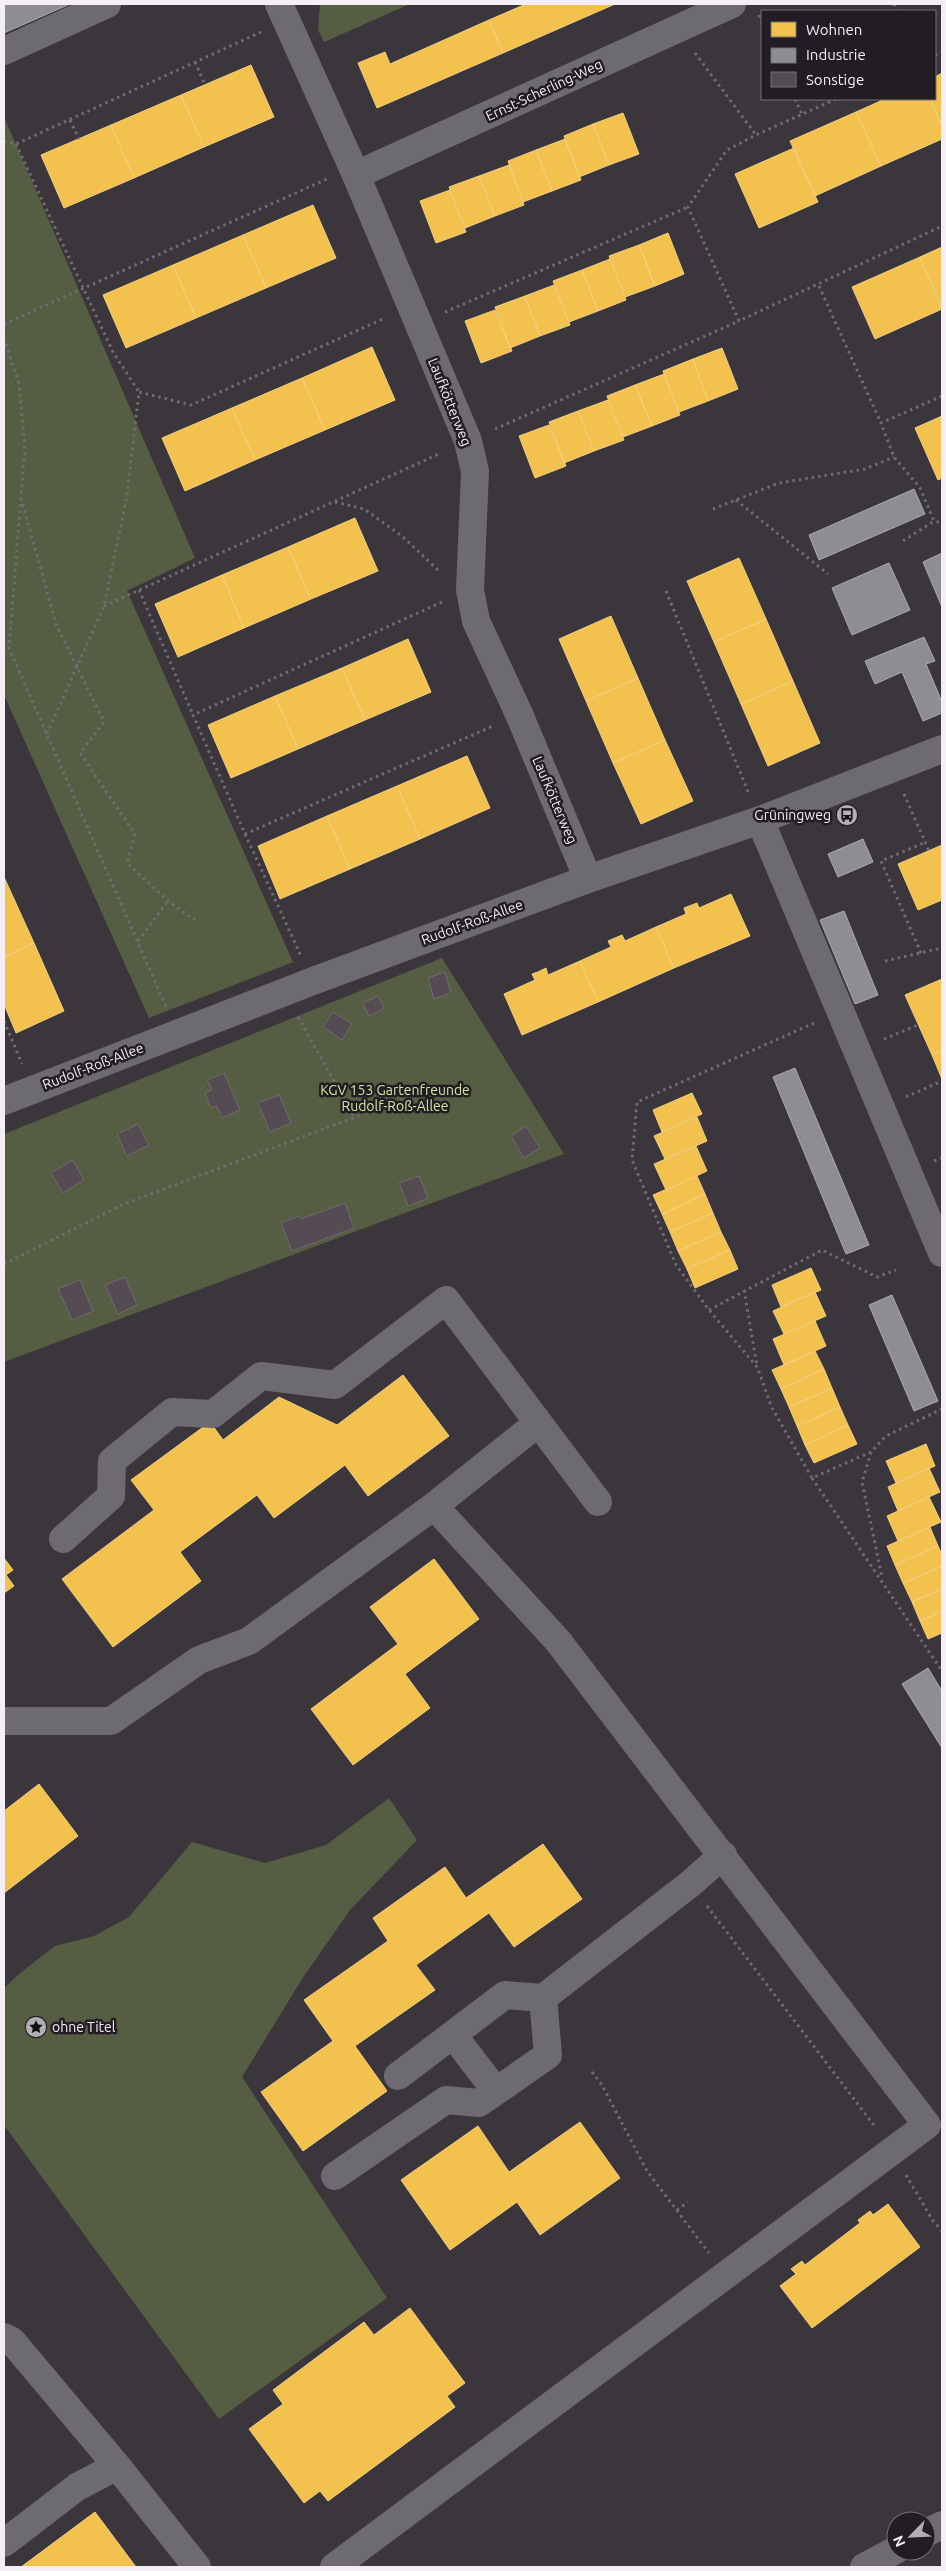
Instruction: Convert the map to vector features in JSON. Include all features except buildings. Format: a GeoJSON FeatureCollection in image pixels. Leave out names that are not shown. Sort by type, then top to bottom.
{"type":"FeatureCollection","features":[{"type":"Feature","properties":{"kind":"street"},"geometry":{"type":"LineString","coordinates":[[4,51],[107,4]]}},
{"type":"Feature","properties":{"kind":"street","name":"Ernst-Scherling-Weg"},"geometry":{"type":"LineString","coordinates":[[354,172],[676,29],[715,7]]}},
{"type":"Feature","properties":{"kind":"street","name":"Laufkötterweg"},"geometry":{"type":"LineString","coordinates":[[285,9],[468,441],[475,471],[470,590],[476,621],[588,879]]}},
{"type":"Feature","properties":{"kind":"street","name":"Rudolf-Roß-Allee"},"geometry":{"type":"LineString","coordinates":[[4,1101],[313,981],[588,879],[760,820],[942,749]]}},
{"type":"Feature","properties":{"kind":"street"},"geometry":{"type":"LineString","coordinates":[[760,820],[942,1253]]}},
{"type":"Feature","properties":{"kind":"street"},"geometry":{"type":"LineString","coordinates":[[63,1539],[111,1496],[112,1461],[172,1412],[213,1414],[262,1376],[335,1385],[446,1300],[598,1502]]}},
{"type":"Feature","properties":{"kind":"street"},"geometry":{"type":"LineString","coordinates":[[4,1721],[110,1721],[198,1660],[249,1642],[434,1506],[538,1423]]}},
{"type":"Feature","properties":{"kind":"street"},"geometry":{"type":"LineString","coordinates":[[334,2567],[928,2125],[558,1641],[434,1506]]}},
{"type":"Feature","properties":{"kind":"street"},"geometry":{"type":"LineString","coordinates":[[398,2076],[505,1995],[543,1998],[690,1884],[723,1856]]}},
{"type":"Feature","properties":{"kind":"street"},"geometry":{"type":"LineString","coordinates":[[335,2176],[446,2100],[480,2103],[548,2055],[543,1998]]}},
{"type":"Feature","properties":{"kind":"street"},"geometry":{"type":"LineString","coordinates":[[453,2035],[496,2092]]}},
{"type":"Feature","properties":{"kind":"street"},"geometry":{"type":"LineString","coordinates":[[4,2337],[12,2341],[117,2466],[197,2567]]}},
{"type":"Feature","properties":{"kind":"street"},"geometry":{"type":"LineString","coordinates":[[4,2543],[77,2488],[117,2466]]}},
{"type":"Feature","properties":{"kind":"street"},"geometry":{"type":"LineString","coordinates":[[864,2567],[886,2555]]}},
{"type":"Feature","properties":{"kind":"path"},"geometry":{"type":"LineString","coordinates":[[4,142],[16,144],[195,62],[285,9]]}},
{"type":"Feature","properties":{"kind":"path"},"geometry":{"type":"LineString","coordinates":[[676,29],[756,135]]}},
{"type":"Feature","properties":{"kind":"path"},"geometry":{"type":"LineString","coordinates":[[195,62],[205,85]]}},
{"type":"Feature","properties":{"kind":"path"},"geometry":{"type":"LineString","coordinates":[[795,100],[802,114]]}},
{"type":"Feature","properties":{"kind":"path"},"geometry":{"type":"LineString","coordinates":[[139,392],[192,405],[688,207],[727,150],[834,100]]}},
{"type":"Feature","properties":{"kind":"path"},"geometry":{"type":"LineString","coordinates":[[70,120],[78,139]]}},
{"type":"Feature","properties":{"kind":"path"},"geometry":{"type":"LineString","coordinates":[[16,144],[113,352],[139,392],[127,496],[104,606],[47,735]]}},
{"type":"Feature","properties":{"kind":"path"},"geometry":{"type":"LineString","coordinates":[[4,324],[83,287],[354,172]]}},
{"type":"Feature","properties":{"kind":"path"},"geometry":{"type":"LineString","coordinates":[[688,207],[739,322]]}},
{"type":"Feature","properties":{"kind":"path"},"geometry":{"type":"LineString","coordinates":[[104,606],[468,441],[819,286],[834,275],[942,226]]}},
{"type":"Feature","properties":{"kind":"path"},"geometry":{"type":"LineString","coordinates":[[819,286],[881,423],[894,457],[920,488],[934,521]]}},
{"type":"Feature","properties":{"kind":"path"},"geometry":{"type":"LineString","coordinates":[[4,338],[19,384],[25,447],[9,648],[178,1034]]}},
{"type":"Feature","properties":{"kind":"path"},"geometry":{"type":"LineString","coordinates":[[881,423],[942,396]]}},
{"type":"Feature","properties":{"kind":"path"},"geometry":{"type":"LineString","coordinates":[[714,508],[779,483],[866,469],[894,457]]}},
{"type":"Feature","properties":{"kind":"path"},"geometry":{"type":"LineString","coordinates":[[20,495],[56,624],[76,669],[104,722],[80,752],[135,834],[127,863],[168,901],[195,920]]}},
{"type":"Feature","properties":{"kind":"path"},"geometry":{"type":"LineString","coordinates":[[736,500],[828,574]]}},
{"type":"Feature","properties":{"kind":"path"},"geometry":{"type":"LineString","coordinates":[[334,502],[364,509],[402,536],[444,576],[470,590]]}},
{"type":"Feature","properties":{"kind":"path"},"geometry":{"type":"LineString","coordinates":[[903,541],[934,521],[942,523]]}},
{"type":"Feature","properties":{"kind":"path"},"geometry":{"type":"LineString","coordinates":[[139,590],[245,834],[313,981]]}},
{"type":"Feature","properties":{"kind":"path"},"geometry":{"type":"LineString","coordinates":[[193,714],[470,590]]}},
{"type":"Feature","properties":{"kind":"path"},"geometry":{"type":"LineString","coordinates":[[666,592],[760,820]]}},
{"type":"Feature","properties":{"kind":"path"},"geometry":{"type":"LineString","coordinates":[[245,834],[518,714]]}},
{"type":"Feature","properties":{"kind":"path"},"geometry":{"type":"LineString","coordinates":[[892,768],[929,850]]}},
{"type":"Feature","properties":{"kind":"path"},"geometry":{"type":"LineString","coordinates":[[921,953],[881,862],[926,842]]}},
{"type":"Feature","properties":{"kind":"path"},"geometry":{"type":"LineString","coordinates":[[138,941],[168,901]]}},
{"type":"Feature","properties":{"kind":"path"},"geometry":{"type":"LineString","coordinates":[[886,961],[942,948]]}},
{"type":"Feature","properties":{"kind":"path"},"geometry":{"type":"LineString","coordinates":[[285,992],[355,1118]]}},
{"type":"Feature","properties":{"kind":"path"},"geometry":{"type":"LineString","coordinates":[[757,1367],[709,1310],[676,1265],[632,1160],[636,1102],[840,1011]]}},
{"type":"Feature","properties":{"kind":"path"},"geometry":{"type":"LineString","coordinates":[[4,1021],[33,1090]]}},
{"type":"Feature","properties":{"kind":"path"},"geometry":{"type":"LineString","coordinates":[[857,1051],[918,1025]]}},
{"type":"Feature","properties":{"kind":"path"},"geometry":{"type":"LineString","coordinates":[[881,1108],[942,1081]]}},
{"type":"Feature","properties":{"kind":"path"},"geometry":{"type":"LineString","coordinates":[[4,1264],[124,1204],[427,1090]]}},
{"type":"Feature","properties":{"kind":"path"},"geometry":{"type":"LineString","coordinates":[[709,1310],[822,1250],[877,1277],[896,1270]]}},
{"type":"Feature","properties":{"kind":"path"},"geometry":{"type":"LineString","coordinates":[[744,1290],[757,1367],[772,1408],[812,1478],[883,1580],[942,1671]]}},
{"type":"Feature","properties":{"kind":"path"},"geometry":{"type":"LineString","coordinates":[[812,1478],[871,1452],[886,1436],[942,1409]]}},
{"type":"Feature","properties":{"kind":"path"},"geometry":{"type":"LineString","coordinates":[[871,1452],[862,1482],[883,1580]]}},
{"type":"Feature","properties":{"kind":"path"},"geometry":{"type":"LineString","coordinates":[[690,1884],[893,2152],[933,2221],[942,2231]]}},
{"type":"Feature","properties":{"kind":"path"},"geometry":{"type":"LineString","coordinates":[[592,2072],[606,2094],[647,2171],[726,2275]]}},
{"type":"Feature","properties":{"kind":"path"},"geometry":{"type":"LineString","coordinates":[[677,2210],[688,2202]]}},
{"type":"Feature","properties":{"kind":"green space"},"geometry":{"type":"Polygon","coordinates":[[[320,4],[410,4],[324,42],[318,30],[320,4]]]}},
{"type":"Feature","properties":{"kind":"green space"},"geometry":{"type":"Polygon","coordinates":[[[4,117],[195,558],[127,591],[293,962],[149,1018],[4,695],[4,117]]]}},
{"type":"Feature","properties":{"kind":"green space","name":"KGV 153 Gartenfreunde Rudolf-Roß-Allee"},"geometry":{"type":"Polygon","coordinates":[[[442,958],[564,1154],[4,1362],[4,1134],[442,958]]]}},
{"type":"Feature","properties":{"kind":"green space"},"geometry":{"type":"Polygon","coordinates":[[[389,1798],[417,1840],[350,1910],[302,1979],[242,2077],[387,2298],[219,2419],[4,2125],[4,1988],[55,1946],[94,1936],[129,1917],[192,1842],[265,1863],[326,1845],[389,1798]]]}},
{"type":"Feature","properties":{"kind":"place","name":"Grüningweg"},"geometry":{"type":"Point","coordinates":[847,815]}},
{"type":"Feature","properties":{"kind":"place","name":"ohne Titel"},"geometry":{"type":"Point","coordinates":[36,2027]}}]}
